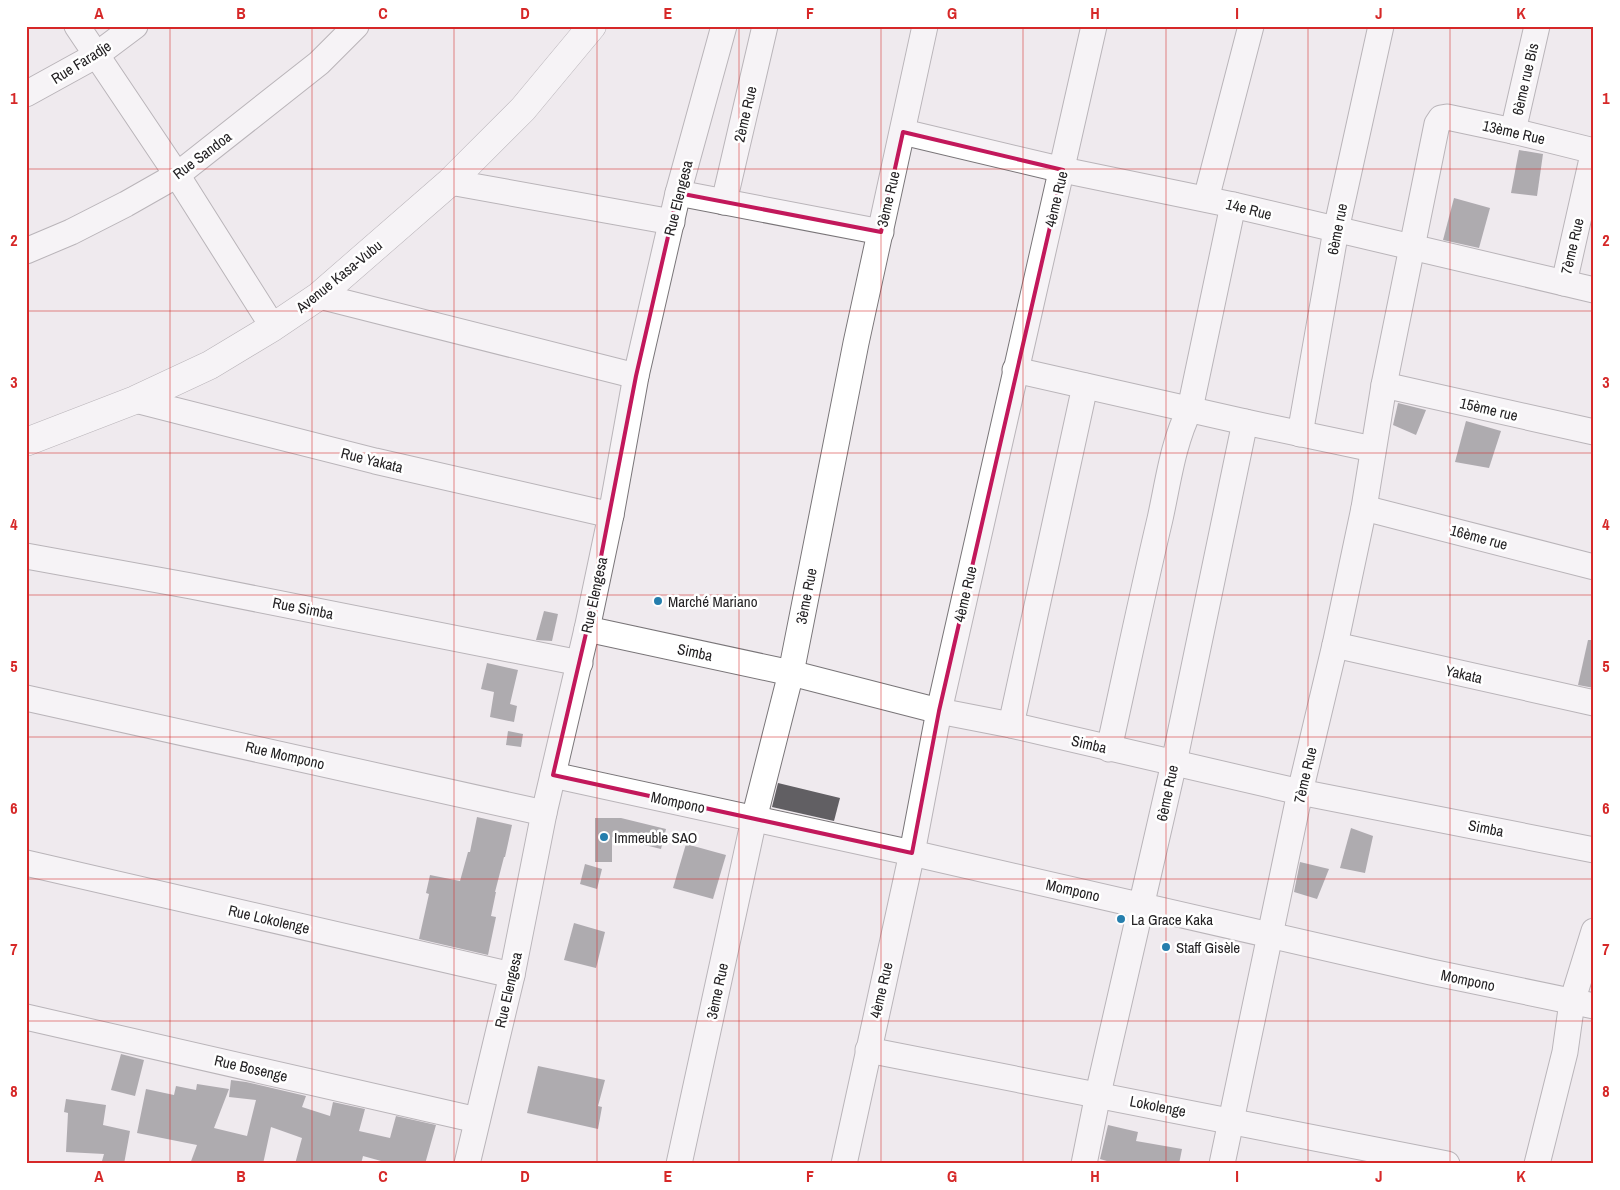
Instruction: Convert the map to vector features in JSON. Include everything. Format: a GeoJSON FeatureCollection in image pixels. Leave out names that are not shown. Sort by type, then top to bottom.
{"type":"FeatureCollection","features":[{"type":"Feature","properties":{"kind":"main road","name":"Avenue Kasa-Vubu"},"geometry":{"type":"LineString","coordinates":[[26,442],[135,400],[210,365],[273,328],[319,296],[450,182],[523,109],[592,26]]}},
{"type":"Feature","properties":{"kind":"street"},"geometry":{"type":"LineString","coordinates":[[77,26],[95,56],[177,175],[273,328]]}},
{"type":"Feature","properties":{"kind":"street","name":"Rue Faradje"},"geometry":{"type":"LineString","coordinates":[[26,94],[95,56],[135,26]]}},
{"type":"Feature","properties":{"kind":"street","name":"Rue Sandoa"},"geometry":{"type":"LineString","coordinates":[[26,251],[110,212],[177,175],[319,63],[356,26]]}},
{"type":"Feature","properties":{"kind":"street","name":"Rue Elengesa"},"geometry":{"type":"LineString","coordinates":[[468,1164],[512,975],[552,775],[580,663],[611,515],[636,376],[678,193],[724,26]]}},
{"type":"Feature","properties":{"kind":"street","name":"2ème Rue"},"geometry":{"type":"LineString","coordinates":[[724,202],[765,26]]}},
{"type":"Feature","properties":{"kind":"street","name":"3ème Rue"},"geometry":{"type":"LineString","coordinates":[[679,1164],[754,819],[791,673],[856,343],[925,26]]}},
{"type":"Feature","properties":{"kind":"street","name":"4ème Rue"},"geometry":{"type":"LineString","coordinates":[[844,1164],[912,853],[938,711],[1015,370],[1063,170],[1094,26]]}},
{"type":"Feature","properties":{"kind":"street"},"geometry":{"type":"LineString","coordinates":[[1206,199],[1251,26]]}},
{"type":"Feature","properties":{"kind":"street","name":"6ème rue"},"geometry":{"type":"LineString","coordinates":[[1300,434],[1336,230],[1380,26]]}},
{"type":"Feature","properties":{"kind":"street","name":"6ème rue Bis"},"geometry":{"type":"LineString","coordinates":[[1513,131],[1537,26]]}},
{"type":"Feature","properties":{"kind":"street","name":"13ème Rue"},"geometry":{"type":"LineString","coordinates":[[1437,124],[1441,118],[1447,117],[1594,151]]}},
{"type":"Feature","properties":{"kind":"street","name":"7ème Rue"},"geometry":{"type":"LineString","coordinates":[[1222,1164],[1300,792],[1335,645],[1364,508],[1384,385],[1437,124]]}},
{"type":"Feature","properties":{"kind":"street","name":"14e Rue"},"geometry":{"type":"LineString","coordinates":[[903,132],[1063,170],[1233,204],[1594,290]]}},
{"type":"Feature","properties":{"kind":"street","name":"7ème Rue"},"geometry":{"type":"LineString","coordinates":[[1564,284],[1594,151]]}},
{"type":"Feature","properties":{"kind":"street"},"geometry":{"type":"LineString","coordinates":[[450,182],[672,222]]}},
{"type":"Feature","properties":{"kind":"street"},"geometry":{"type":"LineString","coordinates":[[678,193],[880,232]]}},
{"type":"Feature","properties":{"kind":"street"},"geometry":{"type":"LineString","coordinates":[[1109,749],[1175,452],[1183,422],[1190,409],[1233,204]]}},
{"type":"Feature","properties":{"kind":"street"},"geometry":{"type":"LineString","coordinates":[[319,296],[636,376]]}},
{"type":"Feature","properties":{"kind":"street"},"geometry":{"type":"LineString","coordinates":[[1015,370],[1374,449]]}},
{"type":"Feature","properties":{"kind":"street","name":"15ème rue"},"geometry":{"type":"LineString","coordinates":[[1384,385],[1594,432]]}},
{"type":"Feature","properties":{"kind":"street"},"geometry":{"type":"LineString","coordinates":[[1011,726],[1085,386]]}},
{"type":"Feature","properties":{"kind":"street","name":"Rue Yakata"},"geometry":{"type":"LineString","coordinates":[[135,400],[375,461],[611,515]]}},
{"type":"Feature","properties":{"kind":"street","name":"6ème Rue"},"geometry":{"type":"LineString","coordinates":[[1084,1164],[1098,1094],[1174,763],[1245,422]]}},
{"type":"Feature","properties":{"kind":"street","name":"16ème rue"},"geometry":{"type":"LineString","coordinates":[[1364,508],[1594,567]]}},
{"type":"Feature","properties":{"kind":"street","name":"Rue Simba"},"geometry":{"type":"LineString","coordinates":[[26,556],[192,586],[580,663]]}},
{"type":"Feature","properties":{"kind":"street","name":"Simba"},"geometry":{"type":"LineString","coordinates":[[587,629],[791,673],[938,711],[1300,792],[1594,850]]}},
{"type":"Feature","properties":{"kind":"street","name":"Yakata"},"geometry":{"type":"LineString","coordinates":[[1335,645],[1594,703]]}},
{"type":"Feature","properties":{"kind":"street","name":"Rue Mompono"},"geometry":{"type":"LineString","coordinates":[[26,698],[544,813]]}},
{"type":"Feature","properties":{"kind":"street","name":"Mompono"},"geometry":{"type":"LineString","coordinates":[[552,775],[912,853],[1431,972],[1583,1004]]}},
{"type":"Feature","properties":{"kind":"street","name":"Rue Lokolenge"},"geometry":{"type":"LineString","coordinates":[[26,863],[512,975]]}},
{"type":"Feature","properties":{"kind":"street"},"geometry":{"type":"LineString","coordinates":[[1537,1164],[1565,1052],[1583,1004],[1594,931]]}},
{"type":"Feature","properties":{"kind":"street","name":"Rue Bosenge"},"geometry":{"type":"LineString","coordinates":[[26,1017],[477,1120]]}},
{"type":"Feature","properties":{"kind":"street","name":"Lokolenge"},"geometry":{"type":"LineString","coordinates":[[868,1050],[1230,1120],[1391,1158],[1447,1164]]}},
{"type":"Feature","properties":{"kind":"highlighted area"},"geometry":{"type":"Polygon","coordinates":[[[903,132],[1063,170],[939,711],[912,853],[553,775],[587,629],[636,376],[678,193],[881,232],[903,132]]]}},
{"type":"Feature","properties":{"kind":"building"},"geometry":{"type":"Polygon","coordinates":[[[1519,150],[1543,154],[1537,196],[1511,193],[1519,150]]]}},
{"type":"Feature","properties":{"kind":"building"},"geometry":{"type":"Polygon","coordinates":[[[1454,198],[1490,208],[1479,248],[1443,240],[1454,198]]]}},
{"type":"Feature","properties":{"kind":"building"},"geometry":{"type":"Polygon","coordinates":[[[1398,403],[1426,410],[1416,435],[1393,425],[1398,403]]]}},
{"type":"Feature","properties":{"kind":"building"},"geometry":{"type":"Polygon","coordinates":[[[1466,421],[1501,431],[1489,468],[1455,462],[1466,421]]]}},
{"type":"Feature","properties":{"kind":"building"},"geometry":{"type":"Polygon","coordinates":[[[544,611],[558,614],[552,641],[536,640],[544,611]]]}},
{"type":"Feature","properties":{"kind":"building"},"geometry":{"type":"Polygon","coordinates":[[[1588,640],[1594,640],[1594,688],[1578,685],[1588,640]]]}},
{"type":"Feature","properties":{"kind":"building"},"geometry":{"type":"Polygon","coordinates":[[[487,663],[518,670],[510,704],[517,706],[514,722],[490,717],[494,692],[481,689],[487,663]]]}},
{"type":"Feature","properties":{"kind":"building"},"geometry":{"type":"Polygon","coordinates":[[[508,731],[523,734],[521,747],[506,745],[508,731]]]}},
{"type":"Feature","properties":{"kind":"building"},"geometry":{"type":"Polygon","coordinates":[[[778,783],[840,798],[834,821],[772,807],[778,783]]]}},
{"type":"Feature","properties":{"kind":"building"},"geometry":{"type":"Polygon","coordinates":[[[477,817],[512,825],[495,892],[491,916],[496,917],[488,955],[419,939],[429,894],[426,893],[430,875],[460,881],[468,852],[470,852],[477,817]]]}},
{"type":"Feature","properties":{"kind":"building"},"geometry":{"type":"Polygon","coordinates":[[[595,818],[621,818],[666,829],[661,849],[612,837],[612,862],[595,862],[595,818]]]}},
{"type":"Feature","properties":{"kind":"building"},"geometry":{"type":"Polygon","coordinates":[[[1351,828],[1373,836],[1365,873],[1340,868],[1351,828]]]}},
{"type":"Feature","properties":{"kind":"building"},"geometry":{"type":"Polygon","coordinates":[[[686,844],[726,855],[713,899],[673,888],[686,844]]]}},
{"type":"Feature","properties":{"kind":"building"},"geometry":{"type":"Polygon","coordinates":[[[1300,862],[1329,869],[1317,899],[1294,892],[1300,862]]]}},
{"type":"Feature","properties":{"kind":"building"},"geometry":{"type":"Polygon","coordinates":[[[585,864],[602,869],[597,889],[580,884],[585,864]]]}},
{"type":"Feature","properties":{"kind":"building"},"geometry":{"type":"Polygon","coordinates":[[[574,923],[605,932],[596,968],[564,960],[574,923]]]}},
{"type":"Feature","properties":{"kind":"building"},"geometry":{"type":"Polygon","coordinates":[[[121,1054],[144,1060],[135,1096],[111,1090],[121,1054]]]}},
{"type":"Feature","properties":{"kind":"building"},"geometry":{"type":"Polygon","coordinates":[[[538,1066],[605,1080],[598,1106],[602,1107],[598,1129],[527,1113],[538,1066]]]}},
{"type":"Feature","properties":{"kind":"building"},"geometry":{"type":"Polygon","coordinates":[[[231,1080],[306,1096],[302,1107],[330,1116],[333,1102],[365,1109],[359,1131],[390,1138],[396,1116],[436,1125],[425,1164],[392,1164],[363,1156],[361,1164],[295,1164],[302,1138],[271,1127],[263,1164],[190,1164],[197,1145],[137,1133],[146,1089],[174,1095],[176,1086],[196,1090],[197,1084],[229,1089],[214,1128],[247,1136],[256,1100],[229,1097],[231,1080]]]}},
{"type":"Feature","properties":{"kind":"building"},"geometry":{"type":"Polygon","coordinates":[[[66,1099],[106,1105],[103,1125],[130,1131],[124,1164],[102,1161],[104,1154],[66,1152],[68,1113],[64,1112],[66,1099]]]}},
{"type":"Feature","properties":{"kind":"building"},"geometry":{"type":"Polygon","coordinates":[[[1108,1125],[1138,1132],[1136,1141],[1182,1149],[1179,1164],[1117,1164],[1100,1159],[1108,1125]]]}},
{"type":"Feature","properties":{"kind":"place","name":"Marché Mariano"},"geometry":{"type":"Point","coordinates":[658,601]}},
{"type":"Feature","properties":{"kind":"place","name":"Immeuble SAO"},"geometry":{"type":"Point","coordinates":[604,837]}},
{"type":"Feature","properties":{"kind":"place","name":"La Grace Kaka"},"geometry":{"type":"Point","coordinates":[1121,919]}},
{"type":"Feature","properties":{"kind":"place","name":"Staff Gisèle"},"geometry":{"type":"Point","coordinates":[1166,947]}}]}
